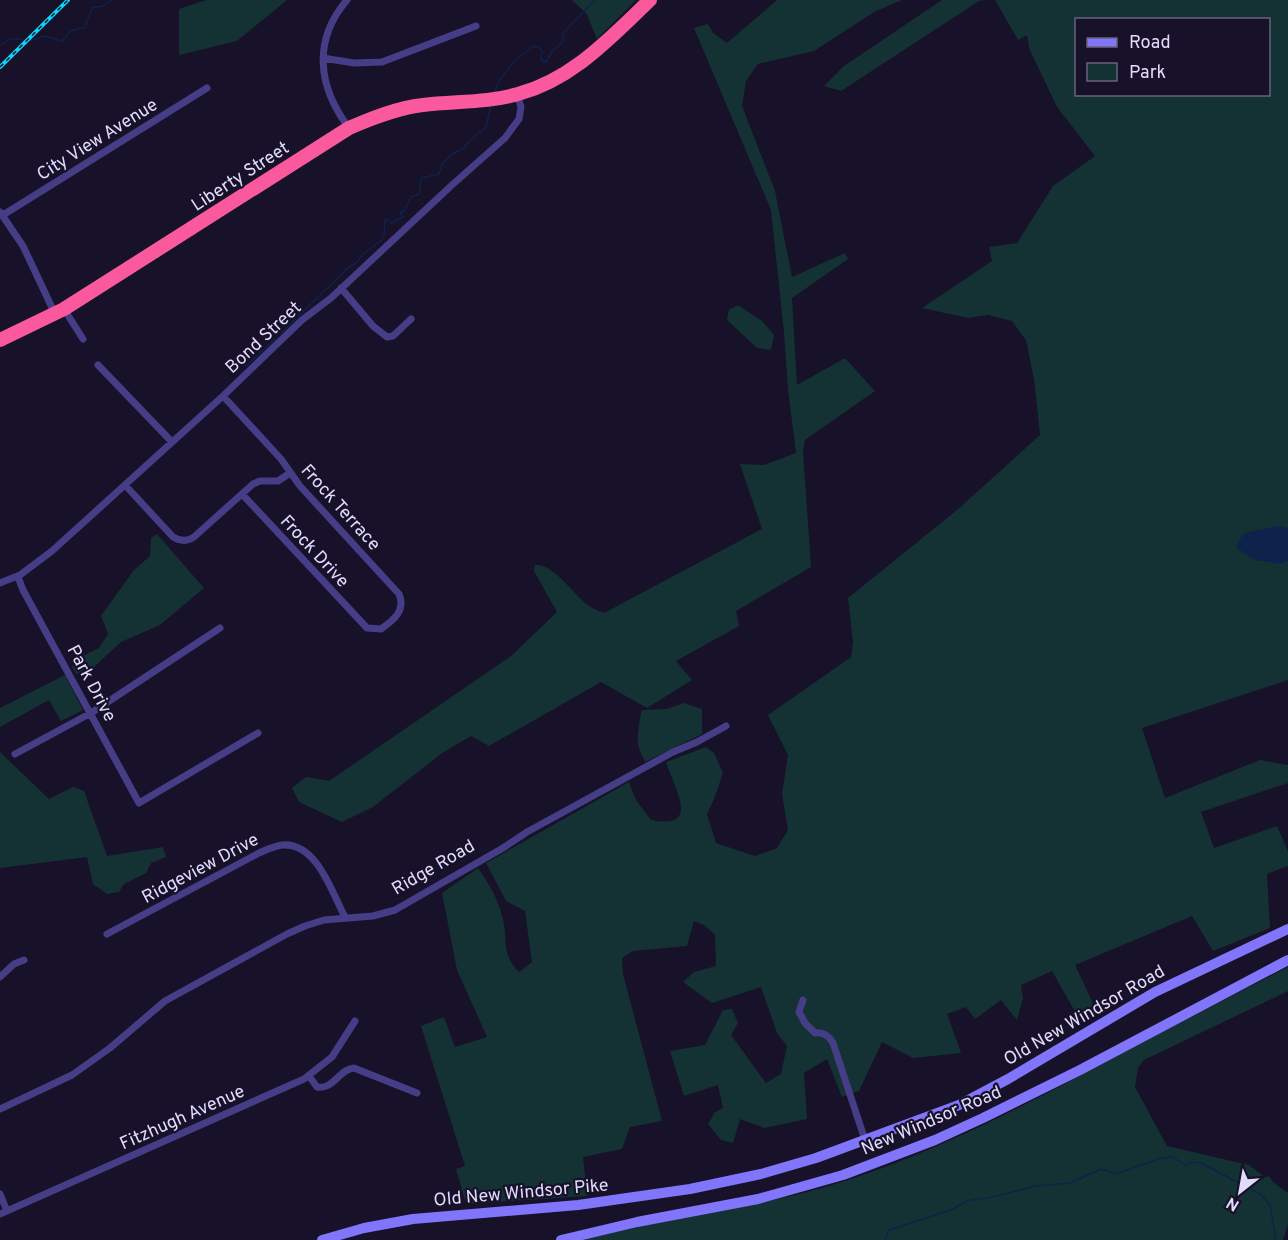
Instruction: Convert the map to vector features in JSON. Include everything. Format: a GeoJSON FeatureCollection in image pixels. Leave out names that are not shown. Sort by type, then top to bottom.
{"type":"FeatureCollection","features":[{"type":"Feature","properties":{"kind":"highway"},"geometry":{"type":"LineString","coordinates":[[517,94],[556,79],[578,66],[604,45],[650,0]]}},
{"type":"Feature","properties":{"kind":"highway","name":"Liberty Street"},"geometry":{"type":"LineString","coordinates":[[0,340],[59,311],[349,129],[383,114],[420,105],[474,102],[517,94]]}},
{"type":"Feature","properties":{"kind":"street"},"geometry":{"type":"LineString","coordinates":[[347,0],[331,24],[326,37],[323,58],[324,77],[329,95],[335,109],[349,129]]}},
{"type":"Feature","properties":{"kind":"street"},"geometry":{"type":"LineString","coordinates":[[323,58],[354,63],[382,62],[476,26]]}},
{"type":"Feature","properties":{"kind":"street","name":"City View Avenue"},"geometry":{"type":"LineString","coordinates":[[2,213],[207,88]]}},
{"type":"Feature","properties":{"kind":"street","name":"Bond Street"},"geometry":{"type":"LineString","coordinates":[[0,583],[18,577],[52,551],[223,396],[302,320],[341,288],[511,132],[520,114],[517,94]]}},
{"type":"Feature","properties":{"kind":"street"},"geometry":{"type":"LineString","coordinates":[[2,213],[59,311],[83,339]]}},
{"type":"Feature","properties":{"kind":"street"},"geometry":{"type":"LineString","coordinates":[[341,288],[373,326],[387,337],[393,336],[411,319]]}},
{"type":"Feature","properties":{"kind":"street"},"geometry":{"type":"LineString","coordinates":[[98,364],[172,442]]}},
{"type":"Feature","properties":{"kind":"street","name":"Frock Terrace"},"geometry":{"type":"LineString","coordinates":[[223,396],[401,597],[401,610],[392,621],[381,629],[367,628]]}},
{"type":"Feature","properties":{"kind":"street"},"geometry":{"type":"LineString","coordinates":[[125,485],[170,534],[181,541],[194,537],[255,482],[273,482],[290,473]]}},
{"type":"Feature","properties":{"kind":"street","name":"Frock Drive"},"geometry":{"type":"LineString","coordinates":[[242,494],[367,628]]}},
{"type":"Feature","properties":{"kind":"street","name":"Park Drive"},"geometry":{"type":"LineString","coordinates":[[18,577],[140,803],[258,733]]}},
{"type":"Feature","properties":{"kind":"street"},"geometry":{"type":"LineString","coordinates":[[15,754],[91,713],[220,628]]}},
{"type":"Feature","properties":{"kind":"street","name":"Ridge Road"},"geometry":{"type":"LineString","coordinates":[[0,1109],[85,1066],[112,1047],[156,1007],[194,984],[305,926],[345,917],[374,916],[395,910],[527,832],[673,752],[726,726]]}},
{"type":"Feature","properties":{"kind":"street","name":"Ridgeview Drive"},"geometry":{"type":"LineString","coordinates":[[107,934],[259,853],[282,845],[296,848],[315,861],[345,917]]}},
{"type":"Feature","properties":{"kind":"street","name":"Old New Windsor Road"},"geometry":{"type":"LineString","coordinates":[[725,1182],[774,1171],[959,1105],[1155,992],[1288,929]]}},
{"type":"Feature","properties":{"kind":"street"},"geometry":{"type":"LineString","coordinates":[[0,976],[14,964],[24,960]]}},
{"type":"Feature","properties":{"kind":"street","name":"New Windsor Road"},"geometry":{"type":"LineString","coordinates":[[561,1240],[637,1221],[768,1196],[843,1174],[935,1140],[1080,1070],[1288,960]]}},
{"type":"Feature","properties":{"kind":"street"},"geometry":{"type":"LineString","coordinates":[[803,1000],[799,1012],[806,1023],[815,1033],[820,1032],[833,1043],[865,1140]]}},
{"type":"Feature","properties":{"kind":"street","name":"Fitzhugh Avenue"},"geometry":{"type":"LineString","coordinates":[[3,1212],[309,1076],[332,1058],[355,1021]]}},
{"type":"Feature","properties":{"kind":"street"},"geometry":{"type":"LineString","coordinates":[[309,1076],[317,1087],[322,1088],[349,1068],[354,1068],[417,1093]]}},
{"type":"Feature","properties":{"kind":"street","name":"Old New Windsor Pike"},"geometry":{"type":"LineString","coordinates":[[322,1240],[364,1228],[413,1219],[578,1205],[725,1182]]}},
{"type":"Feature","properties":{"kind":"street"},"geometry":{"type":"LineString","coordinates":[[0,1194],[3,1212]]}},
{"type":"Feature","properties":{"kind":"green space"},"geometry":{"type":"Polygon","coordinates":[[[206,0],[287,0],[237,41],[179,55],[179,9],[206,0]]]}},
{"type":"Feature","properties":{"kind":"green space"},"geometry":{"type":"Polygon","coordinates":[[[572,0],[636,0],[597,39],[586,13],[572,0]]]}},
{"type":"Feature","properties":{"kind":"green space"},"geometry":{"type":"Polygon","coordinates":[[[777,0],[902,0],[874,12],[814,51],[758,64],[746,81],[742,106],[775,191],[792,277],[845,253],[848,259],[792,298],[797,385],[845,358],[875,391],[805,440],[803,451],[811,567],[736,611],[739,626],[676,661],[692,680],[647,708],[601,682],[489,746],[471,736],[442,753],[373,807],[342,822],[299,802],[292,788],[306,777],[329,781],[511,656],[557,612],[534,571],[535,565],[550,569],[585,602],[604,613],[762,529],[740,464],[764,465],[796,453],[771,210],[694,28],[708,24],[713,33],[727,43],[777,0]]]}},
{"type":"Feature","properties":{"kind":"green space"},"geometry":{"type":"Polygon","coordinates":[[[942,0],[985,0],[979,1],[841,91],[824,86],[844,66],[942,0]]]}},
{"type":"Feature","properties":{"kind":"green space"},"geometry":{"type":"Polygon","coordinates":[[[995,0],[1288,0],[1288,680],[1142,728],[1165,798],[1260,760],[1288,765],[1288,783],[1201,812],[1214,848],[1277,826],[1288,851],[1288,866],[1267,874],[1270,928],[1213,951],[1192,916],[1075,965],[1094,1005],[1077,1015],[1052,971],[1021,985],[1023,998],[1017,1020],[1001,1000],[975,1019],[966,1007],[947,1014],[961,1053],[913,1058],[882,1042],[859,1091],[842,1097],[827,1059],[804,1073],[807,1119],[764,1128],[740,1119],[733,1143],[721,1140],[708,1124],[715,1112],[723,1108],[718,1085],[684,1096],[670,1051],[705,1045],[723,1010],[732,1009],[738,1023],[731,1035],[766,1083],[781,1074],[787,1046],[777,1033],[761,987],[712,1003],[683,982],[694,972],[716,966],[715,935],[704,925],[694,921],[687,946],[633,951],[622,958],[623,974],[662,1121],[630,1127],[622,1149],[583,1157],[587,1196],[466,1204],[456,1169],[465,1166],[421,1026],[444,1017],[455,1047],[487,1037],[457,970],[442,893],[478,868],[499,905],[507,953],[519,972],[532,962],[525,911],[506,901],[486,863],[629,782],[636,800],[651,820],[676,819],[680,813],[681,804],[666,762],[706,747],[714,753],[723,773],[707,814],[716,843],[755,856],[777,848],[788,830],[782,794],[788,755],[768,715],[851,657],[853,642],[848,598],[957,510],[1040,435],[1034,379],[1026,340],[1012,321],[988,315],[968,318],[922,308],[992,261],[989,247],[1017,243],[1053,186],[1095,156],[1057,107],[1029,48],[1027,35],[1018,40],[995,0]]]}},
{"type":"Feature","properties":{"kind":"green space"},"geometry":{"type":"Polygon","coordinates":[[[738,305],[762,321],[774,335],[771,350],[757,348],[727,320],[729,310],[738,305]]]}},
{"type":"Feature","properties":{"kind":"green space"},"geometry":{"type":"Polygon","coordinates":[[[157,534],[204,588],[160,625],[121,642],[94,667],[76,674],[72,667],[80,657],[99,648],[108,634],[101,616],[134,570],[150,556],[151,538],[157,534]]]}},
{"type":"Feature","properties":{"kind":"green space"},"geometry":{"type":"Polygon","coordinates":[[[65,675],[83,710],[61,721],[49,700],[0,727],[0,708],[65,675]]]}},
{"type":"Feature","properties":{"kind":"green space"},"geometry":{"type":"Polygon","coordinates":[[[684,703],[702,709],[702,734],[645,762],[638,741],[642,710],[667,709],[684,703]]]}},
{"type":"Feature","properties":{"kind":"green space"},"geometry":{"type":"Polygon","coordinates":[[[0,750],[49,799],[73,787],[84,791],[107,856],[163,847],[166,857],[151,863],[146,873],[124,884],[119,892],[107,894],[93,884],[87,857],[0,868],[0,750]]]}},
{"type":"Feature","properties":{"kind":"green space"},"geometry":{"type":"Polygon","coordinates":[[[1288,967],[1288,991],[1144,1060],[1138,1068],[1135,1087],[1167,1146],[1249,1165],[1265,1177],[1269,1176],[1273,1182],[1288,1193],[1288,1224],[1283,1240],[578,1240],[815,1190],[888,1166],[1002,1116],[1288,967]]]}},
{"type":"Feature","properties":{"kind":"water"},"geometry":{"type":"Polygon","coordinates":[[[1279,526],[1288,528],[1288,560],[1282,564],[1254,560],[1237,548],[1244,533],[1279,526]]]}},
{"type":"Feature","properties":{"kind":"waterway"},"geometry":{"type":"LineString","coordinates":[[30,41],[45,36],[62,41],[71,31],[85,27],[92,8],[103,6],[112,0]]}},
{"type":"Feature","properties":{"kind":"waterway"},"geometry":{"type":"LineString","coordinates":[[495,92],[505,73],[533,46],[542,51],[541,60],[546,62],[553,50],[561,44],[564,37],[562,34],[595,0]]}},
{"type":"Feature","properties":{"kind":"waterway"},"geometry":{"type":"LineString","coordinates":[[0,46],[9,39],[22,39]]}},
{"type":"Feature","properties":{"kind":"waterway"},"geometry":{"type":"LineString","coordinates":[[281,333],[363,254],[382,240],[385,219],[391,223],[403,217],[400,212],[404,211],[411,197],[419,194],[421,178],[439,174],[442,164],[451,155],[464,148],[486,127],[491,105]]}},
{"type":"Feature","properties":{"kind":"waterway"},"geometry":{"type":"LineString","coordinates":[[246,366],[275,339]]}},
{"type":"Feature","properties":{"kind":"waterway"},"geometry":{"type":"LineString","coordinates":[[885,1240],[889,1230],[951,1210],[967,1201],[1035,1186],[1070,1183],[1101,1169],[1116,1174],[1161,1158],[1173,1157],[1185,1165],[1192,1162],[1201,1163],[1260,1194],[1270,1205],[1276,1240]]}},
{"type":"Feature","properties":{"kind":"railway"},"geometry":{"type":"LineString","coordinates":[[0,67],[68,0]]}}]}
